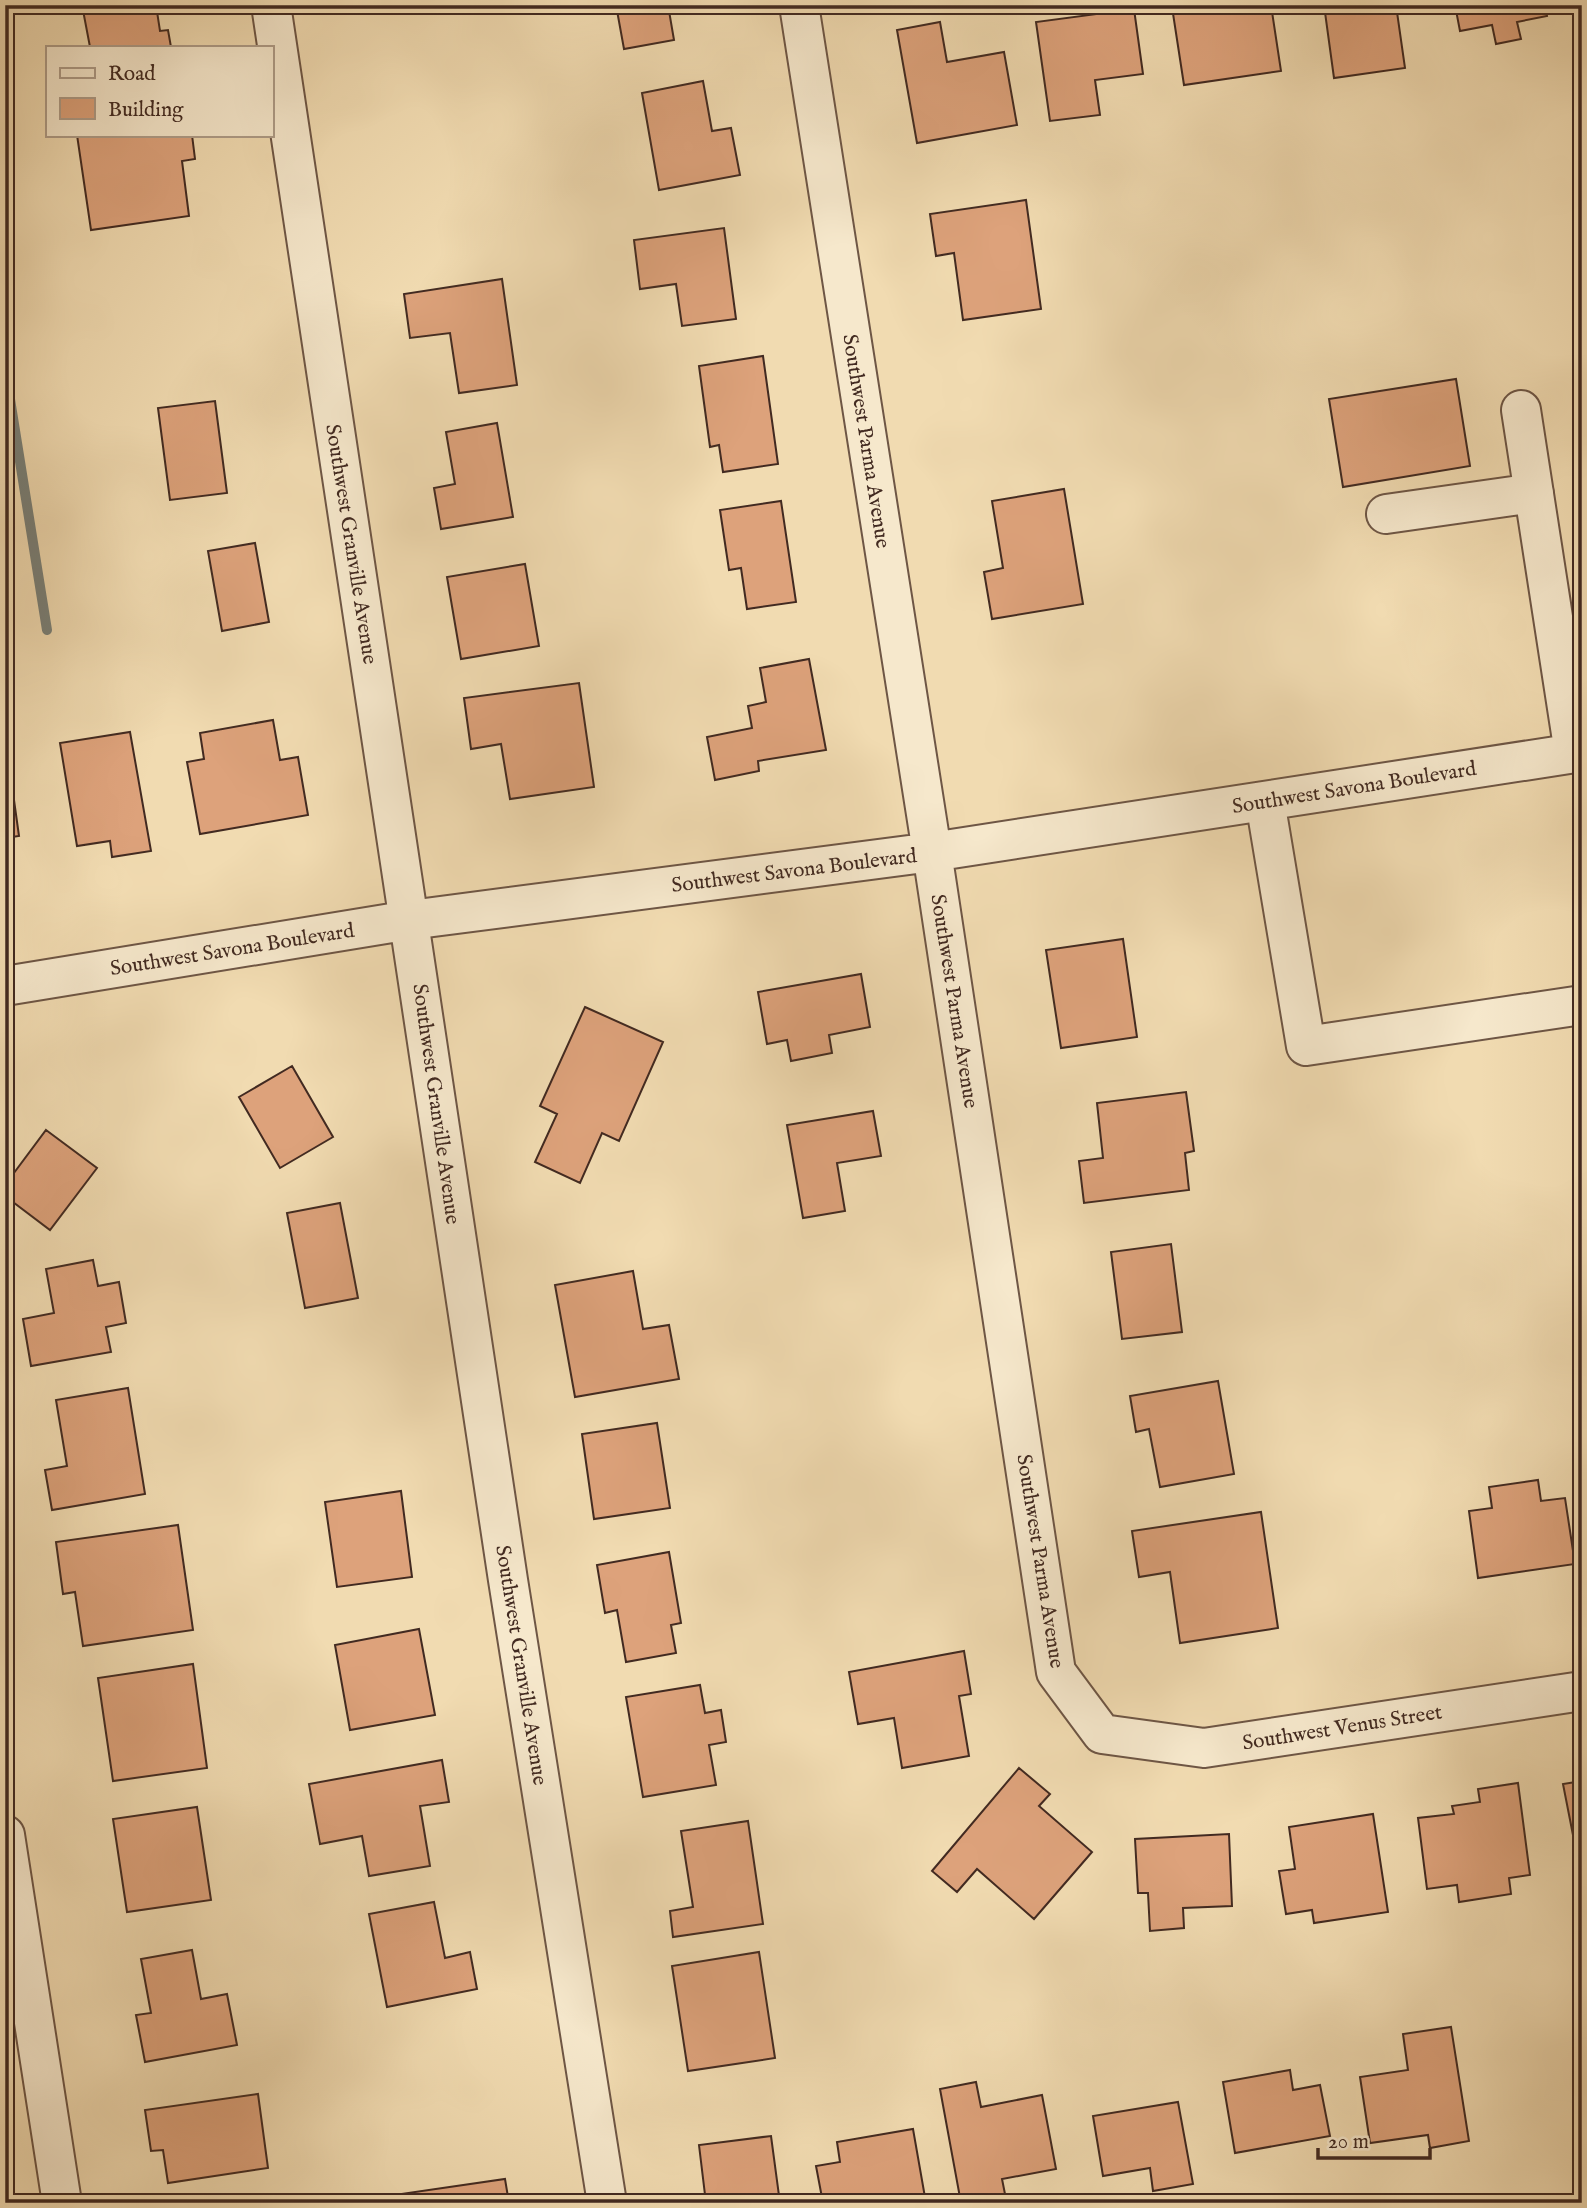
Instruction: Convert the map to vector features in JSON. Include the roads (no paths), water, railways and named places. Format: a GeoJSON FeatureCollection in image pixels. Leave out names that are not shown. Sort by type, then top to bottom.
{"type":"FeatureCollection","features":[{"type":"Feature","properties":{"kind":"street","name":"Southwest Granville Avenue"},"geometry":{"type":"LineString","coordinates":[[271,5],[508,1580],[607,2203]]}},
{"type":"Feature","properties":{"kind":"street","name":"Southwest Parma Avenue"},"geometry":{"type":"LineString","coordinates":[[799,5],[932,852],[1056,1672],[1102,1734]]}},
{"type":"Feature","properties":{"kind":"street"},"geometry":{"type":"LineString","coordinates":[[1521,410],[1578,752]]}},
{"type":"Feature","properties":{"kind":"street"},"geometry":{"type":"LineString","coordinates":[[1386,514],[1534,493]]}},
{"type":"Feature","properties":{"kind":"street","name":"Southwest Savona Boulevard"},"geometry":{"type":"LineString","coordinates":[[5,986],[410,920],[932,852],[1578,752]]}},
{"type":"Feature","properties":{"kind":"street"},"geometry":{"type":"LineString","coordinates":[[1265,801],[1306,1046],[1582,1005]]}},
{"type":"Feature","properties":{"kind":"street","name":"Southwest Venus Street"},"geometry":{"type":"LineString","coordinates":[[1102,1734],[1204,1748],[1582,1691]]}},
{"type":"Feature","properties":{"kind":"street"},"geometry":{"type":"LineString","coordinates":[[5,1835],[62,2203]]}},
{"type":"Feature","properties":{"kind":"waterway"},"geometry":{"type":"LineString","coordinates":[[5,368],[47,630]]}}]}
